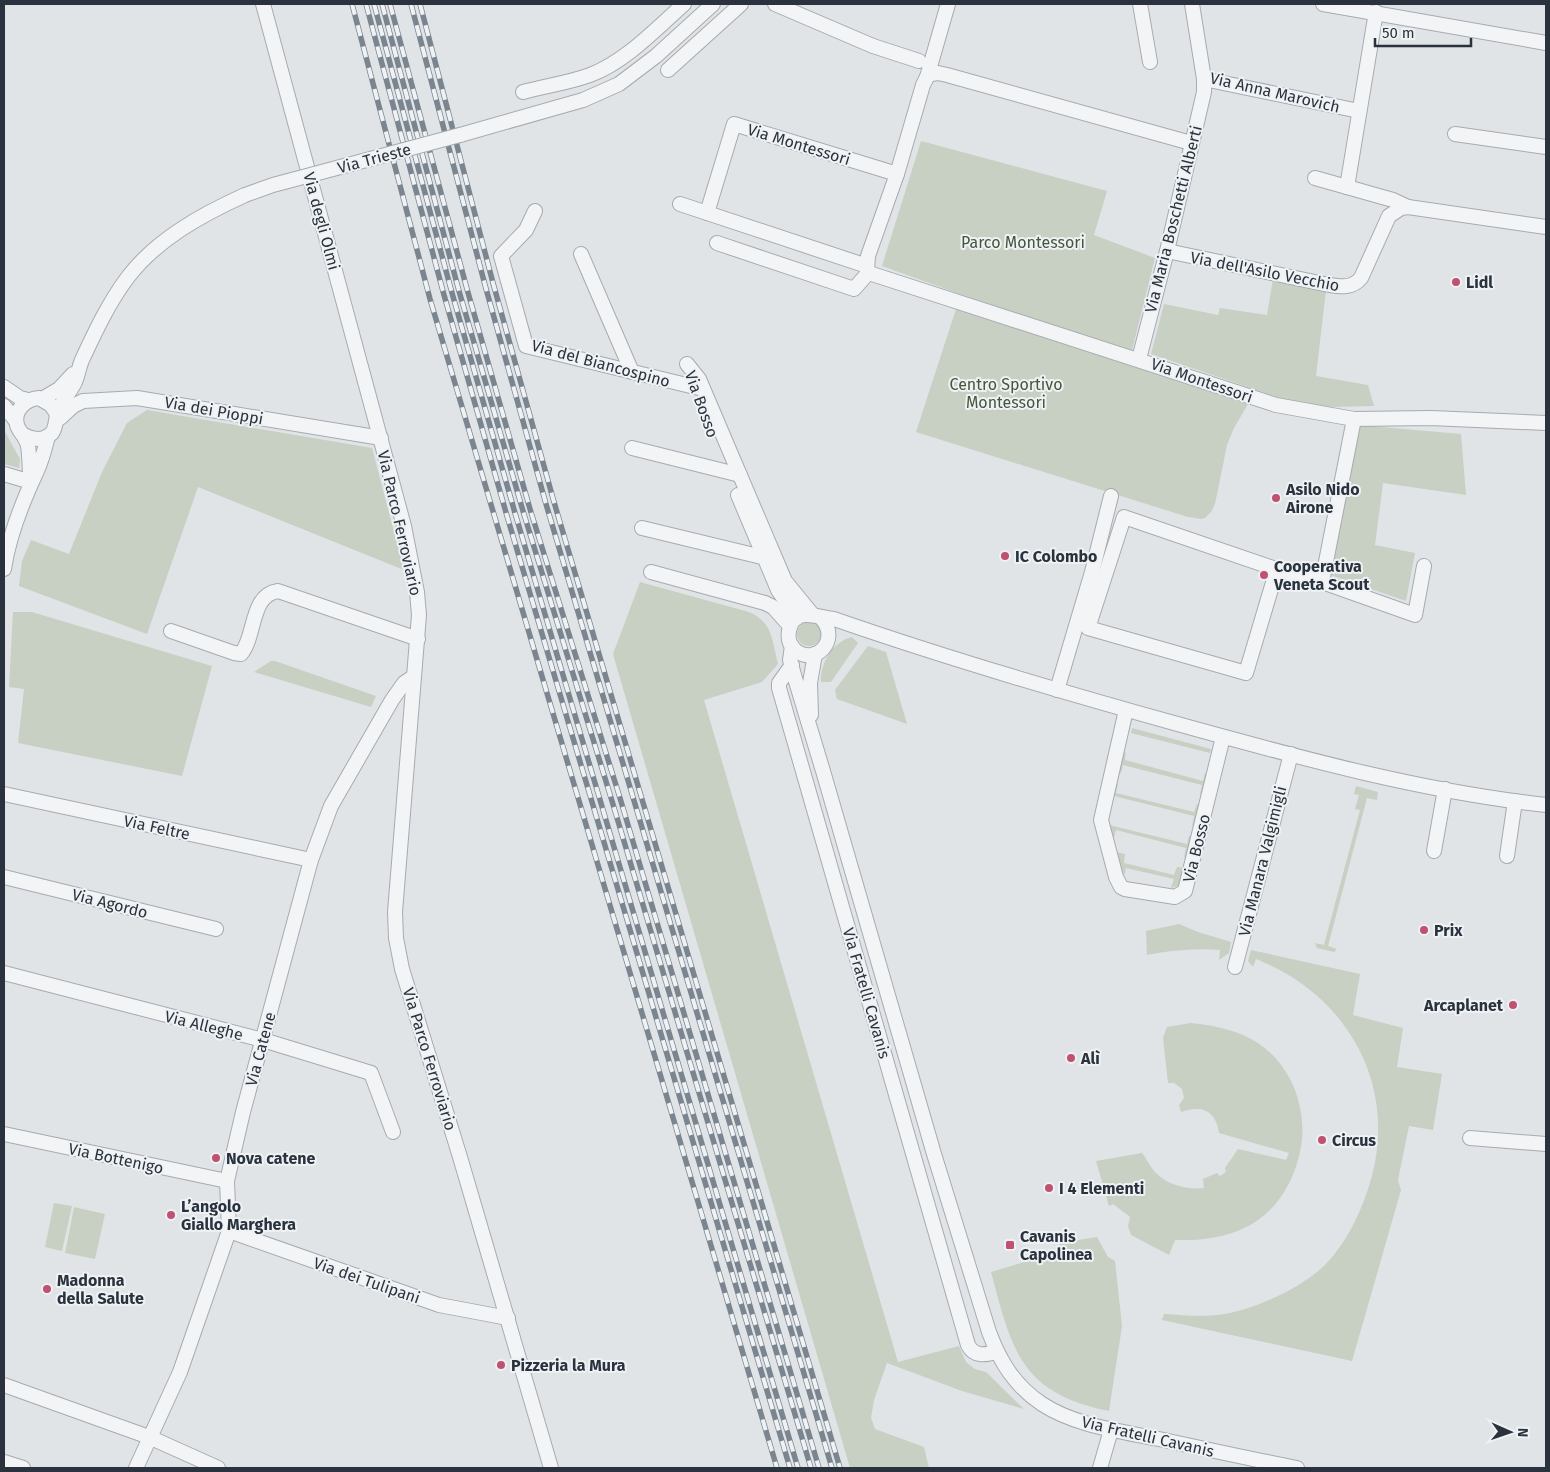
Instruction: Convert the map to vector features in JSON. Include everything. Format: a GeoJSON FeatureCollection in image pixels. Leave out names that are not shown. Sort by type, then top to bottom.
{"type":"FeatureCollection","features":[{"type":"Feature","properties":{"kind":"street","name":"Via degli Olmi"},"geometry":{"type":"LineString","coordinates":[[263,4],[381,438]]}},
{"type":"Feature","properties":{"kind":"street"},"geometry":{"type":"LineString","coordinates":[[523,92],[590,75],[606,67],[638,46],[684,4]]}},
{"type":"Feature","properties":{"kind":"street","name":"Via Trieste"},"geometry":{"type":"LineString","coordinates":[[4,569],[12,532],[31,482],[39,468],[73,378],[96,329],[128,277],[156,249],[187,225],[215,208],[273,185],[566,106],[604,91],[625,80],[644,65],[713,4]]}},
{"type":"Feature","properties":{"kind":"street"},"geometry":{"type":"LineString","coordinates":[[668,70],[741,4]]}},
{"type":"Feature","properties":{"kind":"street"},"geometry":{"type":"LineString","coordinates":[[774,4],[873,46],[919,61]]}},
{"type":"Feature","properties":{"kind":"street"},"geometry":{"type":"LineString","coordinates":[[717,243],[854,289],[868,269],[868,256],[897,174],[948,4]]}},
{"type":"Feature","properties":{"kind":"street"},"geometry":{"type":"LineString","coordinates":[[1140,4],[1150,62]]}},
{"type":"Feature","properties":{"kind":"street","name":"Via Anna Marovich"},"geometry":{"type":"LineString","coordinates":[[1192,4],[1204,79],[1360,111]]}},
{"type":"Feature","properties":{"kind":"street"},"geometry":{"type":"LineString","coordinates":[[1323,4],[1546,43]]}},
{"type":"Feature","properties":{"kind":"street"},"geometry":{"type":"LineString","coordinates":[[1346,187],[1376,12]]}},
{"type":"Feature","properties":{"kind":"street"},"geometry":{"type":"LineString","coordinates":[[927,77],[938,73],[947,75],[1191,143]]}},
{"type":"Feature","properties":{"kind":"street","name":"Via Maria Boschetti Alberti"},"geometry":{"type":"LineString","coordinates":[[1139,359],[1167,251],[1204,92],[1204,79]]}},
{"type":"Feature","properties":{"kind":"street","name":"Via Montessori"},"geometry":{"type":"LineString","coordinates":[[897,174],[734,124],[705,212],[1018,322],[1139,359],[1276,405],[1354,419],[1431,418],[1546,423]]}},
{"type":"Feature","properties":{"kind":"street"},"geometry":{"type":"LineString","coordinates":[[1455,134],[1546,148]]}},
{"type":"Feature","properties":{"kind":"street"},"geometry":{"type":"LineString","coordinates":[[1315,178],[1393,200],[1408,207],[1546,227]]}},
{"type":"Feature","properties":{"kind":"street"},"geometry":{"type":"LineString","coordinates":[[680,204],[705,212]]}},
{"type":"Feature","properties":{"kind":"street","name":"Via dell'Asilo Vecchio"},"geometry":{"type":"LineString","coordinates":[[1167,251],[1324,284],[1347,287],[1354,285],[1361,278],[1389,216],[1401,208],[1408,207]]}},
{"type":"Feature","properties":{"kind":"street","name":"Via del Biancospino"},"geometry":{"type":"LineString","coordinates":[[535,211],[526,230],[501,256],[526,346],[699,388]]}},
{"type":"Feature","properties":{"kind":"street"},"geometry":{"type":"LineString","coordinates":[[581,254],[632,372]]}},
{"type":"Feature","properties":{"kind":"street","name":"Via Trieste"},"geometry":{"type":"LineString","coordinates":[[28,400],[34,398],[42,399],[73,378]]}},
{"type":"Feature","properties":{"kind":"street"},"geometry":{"type":"LineString","coordinates":[[4,387],[13,394],[28,400],[17,412],[16,421]]}},
{"type":"Feature","properties":{"kind":"street","name":"Via Bosso"},"geometry":{"type":"LineString","coordinates":[[699,388],[769,558],[778,590],[794,622],[789,639],[792,646]]}},
{"type":"Feature","properties":{"kind":"street","name":"Via dei Pioppi"},"geometry":{"type":"LineString","coordinates":[[54,425],[68,409],[83,401],[137,398],[381,438]]}},
{"type":"Feature","properties":{"kind":"street"},"geometry":{"type":"LineString","coordinates":[[24,435],[36,440],[54,425],[51,405],[42,399]]}},
{"type":"Feature","properties":{"kind":"street"},"geometry":{"type":"LineString","coordinates":[[4,406],[16,421]]}},
{"type":"Feature","properties":{"kind":"street"},"geometry":{"type":"LineString","coordinates":[[1322,582],[1354,419]]}},
{"type":"Feature","properties":{"kind":"street","name":"Via Trieste"},"geometry":{"type":"LineString","coordinates":[[16,421],[28,447],[31,482]]}},
{"type":"Feature","properties":{"kind":"street","name":"Via Parco Ferroviario"},"geometry":{"type":"LineString","coordinates":[[381,438],[404,526],[417,592],[418,639],[413,677],[395,912],[396,938],[402,969],[508,1318],[551,1468]]}},
{"type":"Feature","properties":{"kind":"street"},"geometry":{"type":"LineString","coordinates":[[632,448],[734,474]]}},
{"type":"Feature","properties":{"kind":"street"},"geometry":{"type":"LineString","coordinates":[[4,474],[31,482]]}},
{"type":"Feature","properties":{"kind":"street"},"geometry":{"type":"LineString","coordinates":[[1057,690],[1092,572],[1110,496]]}},
{"type":"Feature","properties":{"kind":"street"},"geometry":{"type":"LineString","coordinates":[[1277,569],[1246,673],[1088,628],[1124,517],[1277,569],[1322,582],[1415,615],[1424,566]]}},
{"type":"Feature","properties":{"kind":"street"},"geometry":{"type":"LineString","coordinates":[[642,528],[769,558]]}},
{"type":"Feature","properties":{"kind":"street","name":"Via Bosso"},"geometry":{"type":"LineString","coordinates":[[769,558],[785,581],[828,628],[829,638]]}},
{"type":"Feature","properties":{"kind":"street"},"geometry":{"type":"LineString","coordinates":[[651,572],[765,603],[794,622],[802,615],[834,619],[863,630],[1057,690],[1223,737],[1387,778],[1546,806]]}},
{"type":"Feature","properties":{"kind":"street"},"geometry":{"type":"LineString","coordinates":[[171,631],[241,654],[247,644],[262,601],[270,593],[278,591],[418,639]]}},
{"type":"Feature","properties":{"kind":"street"},"geometry":{"type":"LineString","coordinates":[[792,646],[804,654],[815,654],[825,646],[829,638],[845,631],[863,630]]}},
{"type":"Feature","properties":{"kind":"street","name":"Via Fratelli Cavanis"},"geometry":{"type":"LineString","coordinates":[[792,646],[790,655],[792,665],[932,1145],[989,1332],[996,1352],[1010,1375],[1042,1404],[1069,1418],[1111,1430],[1297,1468]]}},
{"type":"Feature","properties":{"kind":"street","name":"Via Fratelli Cavanis"},"geometry":{"type":"LineString","coordinates":[[812,734],[810,683],[815,654]]}},
{"type":"Feature","properties":{"kind":"street","name":"Via Fratelli Cavanis"},"geometry":{"type":"LineString","coordinates":[[792,665],[779,683],[779,688],[968,1345],[972,1351],[984,1355],[996,1352]]}},
{"type":"Feature","properties":{"kind":"street","name":"Via Catene"},"geometry":{"type":"LineString","coordinates":[[136,1468],[180,1372],[229,1231],[228,1181],[243,1112],[311,860],[331,806],[392,700],[404,683],[413,677]]}},
{"type":"Feature","properties":{"kind":"street","name":"Via Bosso"},"geometry":{"type":"LineString","coordinates":[[1126,710],[1101,820],[1116,877],[1121,887],[1125,889],[1175,897],[1185,891],[1223,737]]}},
{"type":"Feature","properties":{"kind":"street","name":"Via Manara Valgimigli"},"geometry":{"type":"LineString","coordinates":[[1235,967],[1291,754]]}},
{"type":"Feature","properties":{"kind":"street"},"geometry":{"type":"LineString","coordinates":[[1434,851],[1445,789]]}},
{"type":"Feature","properties":{"kind":"street","name":"Via Feltre"},"geometry":{"type":"LineString","coordinates":[[4,794],[311,860]]}},
{"type":"Feature","properties":{"kind":"street"},"geometry":{"type":"LineString","coordinates":[[1507,856],[1515,801]]}},
{"type":"Feature","properties":{"kind":"street","name":"Via Agordo"},"geometry":{"type":"LineString","coordinates":[[4,877],[216,929]]}},
{"type":"Feature","properties":{"kind":"street","name":"Via Alleghe"},"geometry":{"type":"LineString","coordinates":[[4,973],[263,1040],[372,1073],[393,1132]]}},
{"type":"Feature","properties":{"kind":"street","name":"Via Bottenigo"},"geometry":{"type":"LineString","coordinates":[[4,1134],[228,1181]]}},
{"type":"Feature","properties":{"kind":"street"},"geometry":{"type":"LineString","coordinates":[[1470,1138],[1546,1144]]}},
{"type":"Feature","properties":{"kind":"street","name":"Via dei Tulipani"},"geometry":{"type":"LineString","coordinates":[[229,1231],[439,1306],[508,1318]]}},
{"type":"Feature","properties":{"kind":"street"},"geometry":{"type":"LineString","coordinates":[[962,1324],[974,1335],[989,1332]]}},
{"type":"Feature","properties":{"kind":"street"},"geometry":{"type":"LineString","coordinates":[[4,1386],[149,1437],[218,1468]]}},
{"type":"Feature","properties":{"kind":"street"},"geometry":{"type":"LineString","coordinates":[[1100,1468],[1111,1430]]}},
{"type":"Feature","properties":{"kind":"street"},"geometry":{"type":"LineString","coordinates":[[4,1462],[23,1468]]}},
{"type":"Feature","properties":{"kind":"green space","name":"Parco Montessori"},"geometry":{"type":"Polygon","coordinates":[[[921,141],[1107,191],[1094,235],[1155,258],[1132,350],[1004,310],[882,266],[921,141]]]}},
{"type":"Feature","properties":{"kind":"green space"},"geometry":{"type":"Polygon","coordinates":[[[1273,279],[1326,290],[1316,376],[1368,385],[1374,406],[1330,407],[1280,398],[1151,354],[1164,304],[1218,315],[1220,308],[1267,315],[1273,279]]]}},
{"type":"Feature","properties":{"kind":"green space","name":"Centro Sportivo Montessori"},"geometry":{"type":"Polygon","coordinates":[[[956,309],[1248,404],[1234,428],[1227,445],[1215,504],[1211,512],[1201,519],[1188,517],[916,432],[956,309]]]}},
{"type":"Feature","properties":{"kind":"green space"},"geometry":{"type":"Polygon","coordinates":[[[147,410],[372,448],[404,570],[198,487],[147,634],[19,586],[22,561],[31,540],[69,554],[102,472],[127,423],[147,410]]]}},
{"type":"Feature","properties":{"kind":"green space"},"geometry":{"type":"Polygon","coordinates":[[[1358,425],[1461,434],[1466,495],[1383,483],[1375,545],[1415,553],[1406,601],[1330,575],[1358,425]]]}},
{"type":"Feature","properties":{"kind":"green space"},"geometry":{"type":"Polygon","coordinates":[[[4,430],[20,459],[19,468],[4,464],[4,430]]]}},
{"type":"Feature","properties":{"kind":"green space"},"geometry":{"type":"Polygon","coordinates":[[[640,582],[749,612],[763,621],[770,633],[778,664],[762,682],[704,700],[898,1362],[959,1346],[966,1362],[975,1369],[986,1372],[1024,1409],[962,1391],[887,1363],[874,1400],[871,1418],[875,1429],[924,1447],[929,1468],[850,1468],[613,654],[640,582]]]}},
{"type":"Feature","properties":{"kind":"green space"},"geometry":{"type":"Polygon","coordinates":[[[13,612],[32,612],[212,666],[182,776],[18,743],[24,689],[9,687],[13,612]]]}},
{"type":"Feature","properties":{"kind":"green space"},"geometry":{"type":"Polygon","coordinates":[[[809,622],[818,625],[821,634],[818,643],[809,646],[800,643],[797,634],[800,625],[809,622]]]}},
{"type":"Feature","properties":{"kind":"green space"},"geometry":{"type":"Polygon","coordinates":[[[852,637],[858,643],[831,682],[821,682],[825,661],[833,648],[852,637]]]}},
{"type":"Feature","properties":{"kind":"green space"},"geometry":{"type":"Polygon","coordinates":[[[868,646],[886,652],[907,724],[837,699],[835,690],[868,646]]]}},
{"type":"Feature","properties":{"kind":"green space"},"geometry":{"type":"Polygon","coordinates":[[[271,661],[376,696],[371,707],[254,672],[271,661]]]}},
{"type":"Feature","properties":{"kind":"green space"},"geometry":{"type":"Polygon","coordinates":[[[1132,728],[1211,749],[1210,753],[1131,733],[1132,728]]]}},
{"type":"Feature","properties":{"kind":"green space"},"geometry":{"type":"Polygon","coordinates":[[[1126,752],[1125,760],[1203,781],[1205,773],[1207,773],[1202,794],[1200,794],[1202,785],[1123,765],[1121,773],[1119,773],[1123,754],[1126,752]]]}},
{"type":"Feature","properties":{"kind":"green space"},"geometry":{"type":"Polygon","coordinates":[[[1116,784],[1118,784],[1116,793],[1194,812],[1197,804],[1200,805],[1195,826],[1192,826],[1194,816],[1114,796],[1112,805],[1110,804],[1116,784]]]}},
{"type":"Feature","properties":{"kind":"green space"},"geometry":{"type":"Polygon","coordinates":[[[1356,786],[1378,792],[1377,800],[1367,798],[1328,946],[1337,949],[1334,952],[1317,948],[1315,943],[1324,945],[1360,810],[1355,809],[1359,795],[1354,794],[1356,786]]]}},
{"type":"Feature","properties":{"kind":"green space"},"geometry":{"type":"Polygon","coordinates":[[[1109,816],[1109,825],[1187,844],[1189,836],[1192,836],[1187,858],[1184,857],[1186,848],[1116,830],[1114,838],[1111,839],[1106,818],[1109,816]]]}},
{"type":"Feature","properties":{"kind":"green space"},"geometry":{"type":"Polygon","coordinates":[[[1116,852],[1125,854],[1124,863],[1174,875],[1177,867],[1185,868],[1180,885],[1171,888],[1174,879],[1126,868],[1124,876],[1116,852]]]}},
{"type":"Feature","properties":{"kind":"green space"},"geometry":{"type":"Polygon","coordinates":[[[1179,924],[1231,942],[1229,953],[1219,960],[1220,950],[1184,950],[1147,955],[1146,931],[1179,924]]]}},
{"type":"Feature","properties":{"kind":"green space"},"geometry":{"type":"Polygon","coordinates":[[[1251,950],[1360,974],[1353,1015],[1403,1028],[1397,1067],[1442,1074],[1433,1130],[1409,1126],[1398,1180],[1401,1190],[1352,1361],[1162,1320],[1164,1314],[1211,1316],[1245,1309],[1290,1290],[1316,1273],[1339,1248],[1355,1221],[1367,1192],[1376,1155],[1378,1119],[1373,1085],[1361,1053],[1343,1023],[1319,998],[1290,976],[1256,959],[1253,967],[1248,961],[1251,950]]]}},
{"type":"Feature","properties":{"kind":"green space"},"geometry":{"type":"Polygon","coordinates":[[[1191,1023],[1218,1027],[1243,1035],[1259,1044],[1272,1055],[1292,1083],[1302,1117],[1302,1135],[1300,1152],[1293,1175],[1271,1209],[1256,1221],[1239,1230],[1220,1236],[1175,1240],[1169,1255],[1131,1235],[1128,1226],[1130,1217],[1113,1204],[1109,1206],[1096,1161],[1142,1153],[1154,1171],[1166,1181],[1178,1186],[1204,1188],[1203,1179],[1217,1173],[1220,1176],[1226,1172],[1225,1168],[1238,1149],[1286,1160],[1289,1153],[1219,1133],[1215,1119],[1206,1111],[1195,1109],[1181,1112],[1179,1105],[1184,1098],[1182,1089],[1174,1083],[1168,1083],[1163,1038],[1167,1027],[1191,1023]]]}},
{"type":"Feature","properties":{"kind":"green space"},"geometry":{"type":"Polygon","coordinates":[[[54,1203],[72,1206],[62,1251],[45,1247],[54,1203]]]}},
{"type":"Feature","properties":{"kind":"green space"},"geometry":{"type":"Polygon","coordinates":[[[74,1207],[105,1214],[95,1259],[65,1253],[74,1207]]]}},
{"type":"Feature","properties":{"kind":"green space"},"geometry":{"type":"Polygon","coordinates":[[[1097,1237],[1108,1257],[1115,1261],[1122,1326],[1109,1411],[1079,1403],[1056,1393],[1038,1380],[1024,1364],[1014,1346],[1006,1324],[991,1272],[1058,1252],[1060,1249],[1059,1243],[1097,1237]]]}},
{"type":"Feature","properties":{"kind":"railway"},"geometry":{"type":"LineString","coordinates":[[352,4],[430,299],[777,1468]]}},
{"type":"Feature","properties":{"kind":"railway"},"geometry":{"type":"LineString","coordinates":[[366,4],[444,295],[507,516],[790,1468]]}},
{"type":"Feature","properties":{"kind":"railway"},"geometry":{"type":"LineString","coordinates":[[374,4],[452,293],[515,513],[798,1468]]}},
{"type":"Feature","properties":{"kind":"railway"},"geometry":{"type":"LineString","coordinates":[[382,4],[459,291],[523,511],[612,801],[811,1468]]}},
{"type":"Feature","properties":{"kind":"railway"},"geometry":{"type":"LineString","coordinates":[[390,4],[467,289],[530,509],[620,798],[819,1468]]}},
{"type":"Feature","properties":{"kind":"railway"},"geometry":{"type":"LineString","coordinates":[[411,4],[485,285],[546,504],[832,1468]]}},
{"type":"Feature","properties":{"kind":"railway"},"geometry":{"type":"LineString","coordinates":[[420,4],[493,283],[554,502],[840,1468]]}},
{"type":"Feature","properties":{"kind":"place","name":"Lidl"},"geometry":{"type":"Point","coordinates":[1456,282]}},
{"type":"Feature","properties":{"kind":"place","name":"Asilo Nido Airone"},"geometry":{"type":"Point","coordinates":[1276,498]}},
{"type":"Feature","properties":{"kind":"place","name":"IC Colombo"},"geometry":{"type":"Point","coordinates":[1005,556]}},
{"type":"Feature","properties":{"kind":"place","name":"Cooperativa Veneta Scout"},"geometry":{"type":"Point","coordinates":[1264,575]}},
{"type":"Feature","properties":{"kind":"place","name":"Prix"},"geometry":{"type":"Point","coordinates":[1424,930]}},
{"type":"Feature","properties":{"kind":"place","name":"Arcaplanet"},"geometry":{"type":"Point","coordinates":[1513,1005]}},
{"type":"Feature","properties":{"kind":"place","name":"Alì"},"geometry":{"type":"Point","coordinates":[1071,1058]}},
{"type":"Feature","properties":{"kind":"place","name":"Circus"},"geometry":{"type":"Point","coordinates":[1322,1140]}},
{"type":"Feature","properties":{"kind":"place","name":"Nova catene"},"geometry":{"type":"Point","coordinates":[216,1158]}},
{"type":"Feature","properties":{"kind":"place","name":"I 4 Elementi"},"geometry":{"type":"Point","coordinates":[1049,1188]}},
{"type":"Feature","properties":{"kind":"place","name":"L’angolo Giallo Marghera"},"geometry":{"type":"Point","coordinates":[171,1215]}},
{"type":"Feature","properties":{"kind":"place","name":"Cavanis Capolinea"},"geometry":{"type":"Point","coordinates":[1010,1245]}},
{"type":"Feature","properties":{"kind":"place","name":"Madonna della Salute"},"geometry":{"type":"Point","coordinates":[47,1289]}},
{"type":"Feature","properties":{"kind":"place","name":"Pizzeria la Mura"},"geometry":{"type":"Point","coordinates":[501,1365]}}]}
